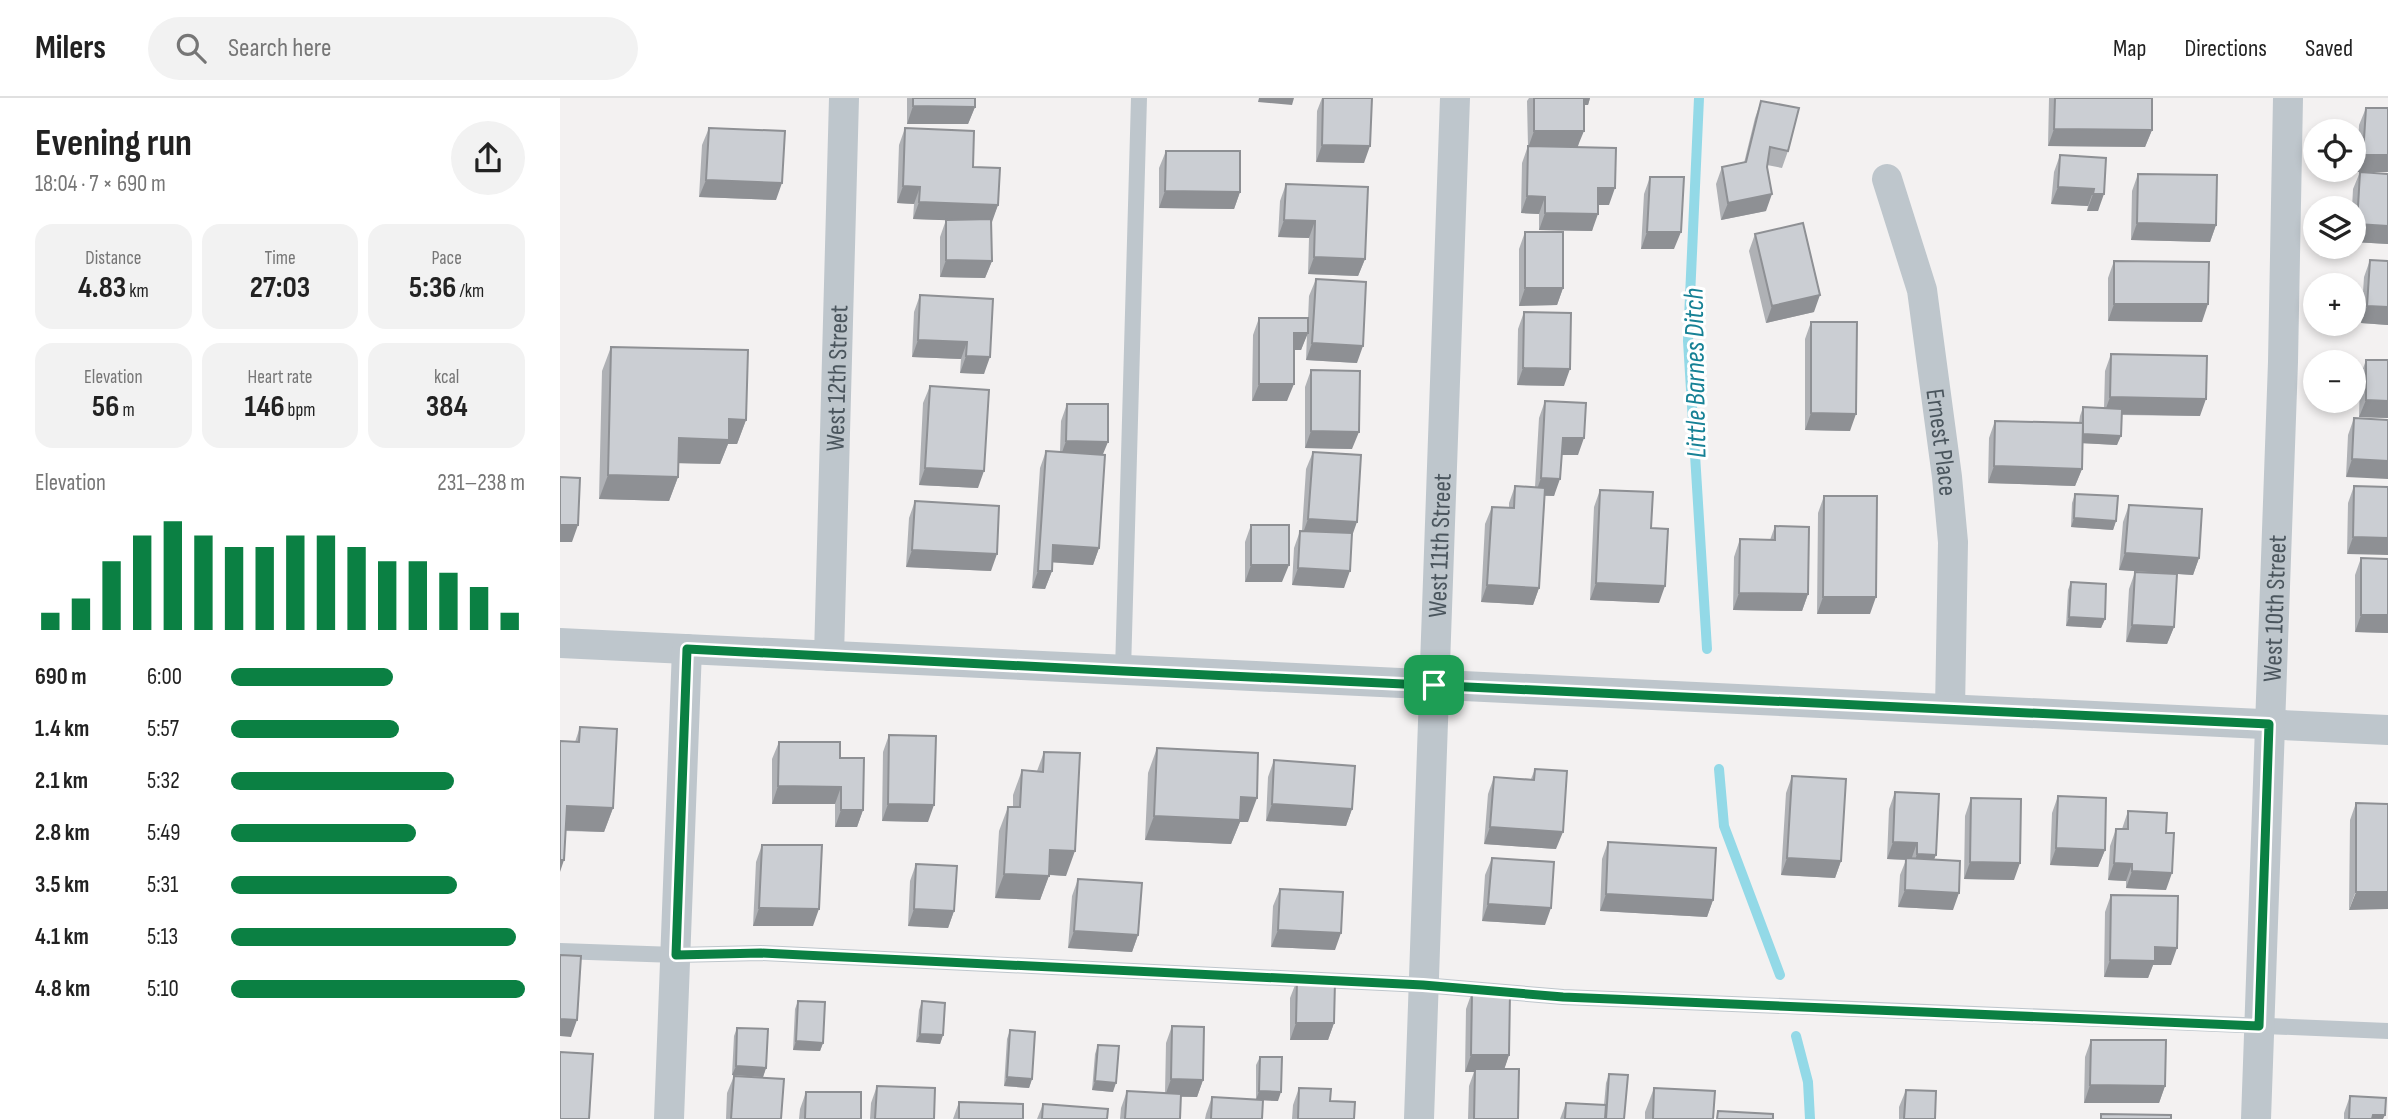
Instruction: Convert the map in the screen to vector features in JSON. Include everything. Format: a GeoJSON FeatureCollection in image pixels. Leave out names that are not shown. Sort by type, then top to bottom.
{"type":"FeatureCollection","features":[{"type":"Feature","properties":{"kind":"street","name":"West 12th Street"},"geometry":{"type":"LineString","coordinates":[[829,656],[844,98]]}},
{"type":"Feature","properties":{"kind":"street","name":"West 11th Street"},"geometry":{"type":"LineString","coordinates":[[1419,1119],[1455,98]]}},
{"type":"Feature","properties":{"kind":"street","name":"West 10th Street"},"geometry":{"type":"LineString","coordinates":[[2256,1119],[2283,362],[2288,98]]}},
{"type":"Feature","properties":{"kind":"street","name":"Ernest Place"},"geometry":{"type":"LineString","coordinates":[[1888,179],[1922,290],[1947,477],[1953,542],[1950,709]]}},
{"type":"Feature","properties":{"kind":"street"},"geometry":{"type":"LineString","coordinates":[[560,643],[2388,730]]}},
{"type":"Feature","properties":{"kind":"street"},"geometry":{"type":"LineString","coordinates":[[669,1119],[687,649]]}},
{"type":"Feature","properties":{"kind":"lane"},"geometry":{"type":"LineString","coordinates":[[1123,671],[1139,98]]}},
{"type":"Feature","properties":{"kind":"lane"},"geometry":{"type":"LineString","coordinates":[[560,951],[676,955],[761,953],[1423,985],[1577,998],[2388,1031]]}},
{"type":"Feature","properties":{"kind":"building"},"geometry":{"type":"Polygon","coordinates":[[[913,98],[975,98],[975,107],[913,106],[913,98]]]}},
{"type":"Feature","properties":{"kind":"building"},"geometry":{"type":"Polygon","coordinates":[[[1323,98],[1372,98],[1370,146],[1322,145],[1323,98]]]}},
{"type":"Feature","properties":{"kind":"building"},"geometry":{"type":"Polygon","coordinates":[[[1534,98],[1584,98],[1584,131],[1534,131],[1534,98]]]}},
{"type":"Feature","properties":{"kind":"building"},"geometry":{"type":"Polygon","coordinates":[[[2055,98],[2152,98],[2152,130],[2054,129],[2055,98]]]}},
{"type":"Feature","properties":{"kind":"building"},"geometry":{"type":"Polygon","coordinates":[[[1761,101],[1799,108],[1788,151],[1770,147],[1767,167],[1772,194],[1728,203],[1722,167],[1746,162],[1761,101]]]}},
{"type":"Feature","properties":{"kind":"building"},"geometry":{"type":"Polygon","coordinates":[[[2366,108],[2388,108],[2388,155],[2366,155],[2366,108]]]}},
{"type":"Feature","properties":{"kind":"building"},"geometry":{"type":"Polygon","coordinates":[[[709,128],[785,131],[782,183],[706,180],[709,128]]]}},
{"type":"Feature","properties":{"kind":"building"},"geometry":{"type":"Polygon","coordinates":[[[905,128],[974,131],[973,167],[1000,168],[998,205],[919,202],[920,187],[903,186],[905,128]]]}},
{"type":"Feature","properties":{"kind":"building"},"geometry":{"type":"Polygon","coordinates":[[[1528,146],[1616,148],[1615,188],[1598,188],[1598,214],[1545,213],[1545,197],[1527,196],[1528,146]]]}},
{"type":"Feature","properties":{"kind":"building"},"geometry":{"type":"Polygon","coordinates":[[[1166,151],[1240,151],[1240,192],[1165,191],[1166,151]]]}},
{"type":"Feature","properties":{"kind":"building"},"geometry":{"type":"Polygon","coordinates":[[[2060,155],[2106,158],[2104,194],[2093,194],[2094,189],[2058,187],[2060,155]]]}},
{"type":"Feature","properties":{"kind":"building"},"geometry":{"type":"Polygon","coordinates":[[[2366,172],[2388,174],[2388,226],[2366,225],[2366,196],[2359,196],[2359,182],[2366,182],[2366,172]]]}},
{"type":"Feature","properties":{"kind":"building"},"geometry":{"type":"Polygon","coordinates":[[[2138,174],[2217,175],[2216,225],[2137,223],[2138,174]]]}},
{"type":"Feature","properties":{"kind":"building"},"geometry":{"type":"Polygon","coordinates":[[[1650,177],[1684,177],[1681,232],[1647,232],[1650,177]]]}},
{"type":"Feature","properties":{"kind":"building"},"geometry":{"type":"Polygon","coordinates":[[[1286,184],[1368,187],[1365,259],[1314,257],[1315,221],[1284,220],[1286,184]]]}},
{"type":"Feature","properties":{"kind":"building"},"geometry":{"type":"Polygon","coordinates":[[[991,219],[992,261],[946,260],[946,220],[991,219]]]}},
{"type":"Feature","properties":{"kind":"building"},"geometry":{"type":"Polygon","coordinates":[[[1803,223],[1820,295],[1772,306],[1755,234],[1803,223]]]}},
{"type":"Feature","properties":{"kind":"building"},"geometry":{"type":"Polygon","coordinates":[[[1525,232],[1563,232],[1563,288],[1525,288],[1525,232]]]}},
{"type":"Feature","properties":{"kind":"building"},"geometry":{"type":"Polygon","coordinates":[[[2370,260],[2388,261],[2388,307],[2367,306],[2370,260]]]}},
{"type":"Feature","properties":{"kind":"building"},"geometry":{"type":"Polygon","coordinates":[[[2114,261],[2209,262],[2208,304],[2114,304],[2114,261]]]}},
{"type":"Feature","properties":{"kind":"building"},"geometry":{"type":"Polygon","coordinates":[[[1316,279],[1366,282],[1363,346],[1312,343],[1316,279]]]}},
{"type":"Feature","properties":{"kind":"building"},"geometry":{"type":"Polygon","coordinates":[[[920,295],[993,299],[990,357],[966,356],[967,342],[918,340],[920,295]]]}},
{"type":"Feature","properties":{"kind":"building"},"geometry":{"type":"Polygon","coordinates":[[[1524,312],[1571,313],[1570,369],[1523,368],[1524,312]]]}},
{"type":"Feature","properties":{"kind":"building"},"geometry":{"type":"Polygon","coordinates":[[[1259,318],[1308,318],[1308,333],[1294,333],[1294,384],[1259,384],[1259,318]]]}},
{"type":"Feature","properties":{"kind":"building"},"geometry":{"type":"Polygon","coordinates":[[[1811,322],[1857,322],[1856,414],[1811,413],[1811,322]]]}},
{"type":"Feature","properties":{"kind":"building"},"geometry":{"type":"Polygon","coordinates":[[[611,347],[748,350],[746,420],[729,419],[729,440],[679,438],[678,477],[608,475],[611,347]]]}},
{"type":"Feature","properties":{"kind":"building"},"geometry":{"type":"Polygon","coordinates":[[[2111,354],[2207,356],[2206,399],[2110,397],[2111,354]]]}},
{"type":"Feature","properties":{"kind":"building"},"geometry":{"type":"Polygon","coordinates":[[[2366,360],[2388,360],[2388,401],[2366,400],[2366,360]]]}},
{"type":"Feature","properties":{"kind":"building"},"geometry":{"type":"Polygon","coordinates":[[[1311,370],[1360,371],[1359,432],[1311,431],[1311,370]]]}},
{"type":"Feature","properties":{"kind":"building"},"geometry":{"type":"Polygon","coordinates":[[[930,386],[989,390],[984,471],[925,468],[930,386]]]}},
{"type":"Feature","properties":{"kind":"building"},"geometry":{"type":"Polygon","coordinates":[[[1545,401],[1586,403],[1584,438],[1563,438],[1560,479],[1541,478],[1545,401]]]}},
{"type":"Feature","properties":{"kind":"building"},"geometry":{"type":"Polygon","coordinates":[[[1067,404],[1108,404],[1108,442],[1066,441],[1067,404]]]}},
{"type":"Feature","properties":{"kind":"building"},"geometry":{"type":"Polygon","coordinates":[[[2083,407],[2122,409],[2121,436],[2083,434],[2083,407]]]}},
{"type":"Feature","properties":{"kind":"building"},"geometry":{"type":"Polygon","coordinates":[[[2354,418],[2388,420],[2388,461],[2352,459],[2354,418]]]}},
{"type":"Feature","properties":{"kind":"building"},"geometry":{"type":"Polygon","coordinates":[[[1995,421],[2083,423],[2082,469],[1994,466],[1995,421]]]}},
{"type":"Feature","properties":{"kind":"building"},"geometry":{"type":"Polygon","coordinates":[[[1046,451],[1105,455],[1099,548],[1053,545],[1052,571],[1038,571],[1046,451]]]}},
{"type":"Feature","properties":{"kind":"building"},"geometry":{"type":"Polygon","coordinates":[[[1313,452],[1361,455],[1357,522],[1308,519],[1313,452]]]}},
{"type":"Feature","properties":{"kind":"building"},"geometry":{"type":"Polygon","coordinates":[[[560,477],[580,478],[578,525],[560,525],[560,477]]]}},
{"type":"Feature","properties":{"kind":"building"},"geometry":{"type":"Polygon","coordinates":[[[1515,486],[1545,488],[1539,588],[1487,585],[1492,507],[1514,508],[1515,486]]]}},
{"type":"Feature","properties":{"kind":"building"},"geometry":{"type":"Polygon","coordinates":[[[2354,486],[2388,487],[2388,538],[2353,537],[2354,486]]]}},
{"type":"Feature","properties":{"kind":"building"},"geometry":{"type":"Polygon","coordinates":[[[1600,490],[1653,492],[1651,528],[1668,529],[1665,586],[1596,583],[1600,490]]]}},
{"type":"Feature","properties":{"kind":"building"},"geometry":{"type":"Polygon","coordinates":[[[2075,494],[2118,496],[2116,521],[2074,518],[2075,494]]]}},
{"type":"Feature","properties":{"kind":"building"},"geometry":{"type":"Polygon","coordinates":[[[1824,496],[1877,496],[1876,597],[1823,597],[1824,496]]]}},
{"type":"Feature","properties":{"kind":"building"},"geometry":{"type":"Polygon","coordinates":[[[915,501],[999,506],[997,554],[912,550],[915,501]]]}},
{"type":"Feature","properties":{"kind":"building"},"geometry":{"type":"Polygon","coordinates":[[[2129,505],[2202,509],[2199,558],[2125,553],[2129,505]]]}},
{"type":"Feature","properties":{"kind":"building"},"geometry":{"type":"Polygon","coordinates":[[[1251,525],[1289,525],[1289,565],[1251,565],[1251,525]]]}},
{"type":"Feature","properties":{"kind":"building"},"geometry":{"type":"Polygon","coordinates":[[[1775,526],[1809,527],[1808,594],[1739,593],[1740,539],[1775,540],[1775,526]]]}},
{"type":"Feature","properties":{"kind":"building"},"geometry":{"type":"Polygon","coordinates":[[[1300,531],[1352,533],[1350,571],[1298,568],[1300,531]]]}},
{"type":"Feature","properties":{"kind":"building"},"geometry":{"type":"Polygon","coordinates":[[[2361,558],[2388,559],[2388,615],[2361,615],[2361,558]]]}},
{"type":"Feature","properties":{"kind":"building"},"geometry":{"type":"Polygon","coordinates":[[[2135,572],[2177,574],[2174,627],[2132,625],[2135,572]]]}},
{"type":"Feature","properties":{"kind":"building"},"geometry":{"type":"Polygon","coordinates":[[[2071,582],[2106,584],[2105,619],[2069,617],[2071,582]]]}},
{"type":"Feature","properties":{"kind":"building"},"geometry":{"type":"Polygon","coordinates":[[[580,727],[617,729],[613,808],[567,806],[564,860],[560,860],[560,741],[579,742],[580,727]]]}},
{"type":"Feature","properties":{"kind":"building"},"geometry":{"type":"Polygon","coordinates":[[[889,735],[936,736],[934,805],[888,804],[889,735]]]}},
{"type":"Feature","properties":{"kind":"building"},"geometry":{"type":"Polygon","coordinates":[[[779,742],[840,742],[840,758],[864,758],[863,810],[841,810],[841,787],[778,786],[779,742]]]}},
{"type":"Feature","properties":{"kind":"building"},"geometry":{"type":"Polygon","coordinates":[[[1157,748],[1258,753],[1257,798],[1241,797],[1240,820],[1154,816],[1157,748]]]}},
{"type":"Feature","properties":{"kind":"building"},"geometry":{"type":"Polygon","coordinates":[[[1044,752],[1080,753],[1075,851],[1050,850],[1049,876],[1004,874],[1008,807],[1020,807],[1022,770],[1043,772],[1044,752]]]}},
{"type":"Feature","properties":{"kind":"building"},"geometry":{"type":"Polygon","coordinates":[[[1274,760],[1355,766],[1352,809],[1272,804],[1274,760]]]}},
{"type":"Feature","properties":{"kind":"building"},"geometry":{"type":"Polygon","coordinates":[[[1535,769],[1567,771],[1563,832],[1490,827],[1494,777],[1534,780],[1535,769]]]}},
{"type":"Feature","properties":{"kind":"building"},"geometry":{"type":"Polygon","coordinates":[[[1792,776],[1846,779],[1841,861],[1787,858],[1792,776]]]}},
{"type":"Feature","properties":{"kind":"building"},"geometry":{"type":"Polygon","coordinates":[[[1895,792],[1939,794],[1936,855],[1917,854],[1917,843],[1893,842],[1895,792]]]}},
{"type":"Feature","properties":{"kind":"building"},"geometry":{"type":"Polygon","coordinates":[[[2058,796],[2106,798],[2105,850],[2056,848],[2058,796]]]}},
{"type":"Feature","properties":{"kind":"building"},"geometry":{"type":"Polygon","coordinates":[[[1971,798],[2021,799],[2020,863],[1970,862],[1971,798]]]}},
{"type":"Feature","properties":{"kind":"building"},"geometry":{"type":"Polygon","coordinates":[[[2356,803],[2388,804],[2388,892],[2356,892],[2356,803]]]}},
{"type":"Feature","properties":{"kind":"building"},"geometry":{"type":"Polygon","coordinates":[[[2128,811],[2167,813],[2166,833],[2174,833],[2172,873],[2132,871],[2132,864],[2114,863],[2116,829],[2128,829],[2128,811]]]}},
{"type":"Feature","properties":{"kind":"building"},"geometry":{"type":"Polygon","coordinates":[[[1608,842],[1716,848],[1713,900],[1606,894],[1608,842]]]}},
{"type":"Feature","properties":{"kind":"building"},"geometry":{"type":"Polygon","coordinates":[[[762,845],[822,845],[819,909],[759,908],[762,845]]]}},
{"type":"Feature","properties":{"kind":"building"},"geometry":{"type":"Polygon","coordinates":[[[1492,858],[1554,862],[1551,908],[1488,904],[1492,858]]]}},
{"type":"Feature","properties":{"kind":"building"},"geometry":{"type":"Polygon","coordinates":[[[1906,858],[1960,861],[1959,893],[1905,890],[1906,858]]]}},
{"type":"Feature","properties":{"kind":"building"},"geometry":{"type":"Polygon","coordinates":[[[916,864],[957,866],[954,911],[914,909],[916,864]]]}},
{"type":"Feature","properties":{"kind":"building"},"geometry":{"type":"Polygon","coordinates":[[[1078,879],[1142,883],[1138,935],[1074,931],[1078,879]]]}},
{"type":"Feature","properties":{"kind":"building"},"geometry":{"type":"Polygon","coordinates":[[[1280,889],[1343,892],[1341,933],[1278,930],[1280,889]]]}},
{"type":"Feature","properties":{"kind":"building"},"geometry":{"type":"Polygon","coordinates":[[[2111,895],[2178,896],[2177,948],[2155,947],[2155,961],[2110,960],[2111,895]]]}},
{"type":"Feature","properties":{"kind":"building"},"geometry":{"type":"Polygon","coordinates":[[[560,955],[581,956],[577,1020],[560,1019],[560,955]]]}},
{"type":"Feature","properties":{"kind":"building"},"geometry":{"type":"Polygon","coordinates":[[[1297,980],[1335,981],[1334,1023],[1296,1023],[1297,980]]]}},
{"type":"Feature","properties":{"kind":"building"},"geometry":{"type":"Polygon","coordinates":[[[1472,992],[1510,993],[1509,1055],[1471,1055],[1472,992]]]}},
{"type":"Feature","properties":{"kind":"building"},"geometry":{"type":"Polygon","coordinates":[[[798,1001],[825,1002],[823,1043],[796,1041],[798,1001]]]}},
{"type":"Feature","properties":{"kind":"building"},"geometry":{"type":"Polygon","coordinates":[[[922,1001],[945,1003],[943,1035],[920,1034],[922,1001]]]}},
{"type":"Feature","properties":{"kind":"building"},"geometry":{"type":"Polygon","coordinates":[[[1172,1026],[1204,1027],[1203,1080],[1171,1079],[1172,1026]]]}},
{"type":"Feature","properties":{"kind":"building"},"geometry":{"type":"Polygon","coordinates":[[[737,1028],[768,1029],[766,1068],[736,1066],[737,1028]]]}},
{"type":"Feature","properties":{"kind":"building"},"geometry":{"type":"Polygon","coordinates":[[[1010,1030],[1035,1032],[1032,1079],[1007,1077],[1010,1030]]]}},
{"type":"Feature","properties":{"kind":"building"},"geometry":{"type":"Polygon","coordinates":[[[2091,1040],[2166,1040],[2165,1086],[2090,1085],[2091,1040]]]}},
{"type":"Feature","properties":{"kind":"building"},"geometry":{"type":"Polygon","coordinates":[[[1098,1045],[1119,1046],[1116,1083],[1095,1081],[1098,1045]]]}},
{"type":"Feature","properties":{"kind":"building"},"geometry":{"type":"Polygon","coordinates":[[[560,1052],[593,1054],[589,1119],[560,1119],[560,1052]]]}},
{"type":"Feature","properties":{"kind":"building"},"geometry":{"type":"Polygon","coordinates":[[[1260,1057],[1282,1057],[1281,1092],[1259,1091],[1260,1057]]]}},
{"type":"Feature","properties":{"kind":"building"},"geometry":{"type":"Polygon","coordinates":[[[1475,1069],[1519,1069],[1518,1119],[1474,1119],[1475,1069]]]}},
{"type":"Feature","properties":{"kind":"building"},"geometry":{"type":"Polygon","coordinates":[[[1609,1074],[1628,1075],[1624,1119],[1606,1119],[1609,1074]]]}},
{"type":"Feature","properties":{"kind":"building"},"geometry":{"type":"Polygon","coordinates":[[[734,1076],[784,1079],[781,1119],[731,1119],[734,1076]]]}},
{"type":"Feature","properties":{"kind":"building"},"geometry":{"type":"Polygon","coordinates":[[[877,1086],[935,1088],[934,1119],[875,1119],[877,1086]]]}},
{"type":"Feature","properties":{"kind":"building"},"geometry":{"type":"Polygon","coordinates":[[[1299,1088],[1331,1089],[1330,1101],[1355,1102],[1354,1119],[1298,1119],[1299,1088]]]}},
{"type":"Feature","properties":{"kind":"building"},"geometry":{"type":"Polygon","coordinates":[[[1654,1088],[1715,1091],[1713,1119],[1653,1119],[1654,1088]]]}},
{"type":"Feature","properties":{"kind":"building"},"geometry":{"type":"Polygon","coordinates":[[[1906,1090],[1936,1091],[1935,1119],[1904,1119],[1906,1090]]]}},
{"type":"Feature","properties":{"kind":"building"},"geometry":{"type":"Polygon","coordinates":[[[1127,1091],[1181,1094],[1180,1119],[1125,1119],[1127,1091]]]}},
{"type":"Feature","properties":{"kind":"building"},"geometry":{"type":"Polygon","coordinates":[[[806,1092],[861,1092],[861,1119],[805,1119],[806,1092]]]}},
{"type":"Feature","properties":{"kind":"building"},"geometry":{"type":"Polygon","coordinates":[[[2350,1096],[2386,1098],[2385,1115],[2373,1115],[2372,1119],[2349,1119],[2350,1096]]]}},
{"type":"Feature","properties":{"kind":"building"},"geometry":{"type":"Polygon","coordinates":[[[1212,1097],[1263,1100],[1262,1119],[1211,1119],[1212,1097]]]}},
{"type":"Feature","properties":{"kind":"building"},"geometry":{"type":"Polygon","coordinates":[[[959,1102],[1023,1104],[1023,1119],[959,1119],[959,1102]]]}},
{"type":"Feature","properties":{"kind":"building"},"geometry":{"type":"Polygon","coordinates":[[[1566,1103],[1606,1105],[1605,1119],[1565,1119],[1566,1103]]]}},
{"type":"Feature","properties":{"kind":"building"},"geometry":{"type":"Polygon","coordinates":[[[1043,1104],[1108,1109],[1107,1119],[1042,1119],[1043,1104]]]}},
{"type":"Feature","properties":{"kind":"building"},"geometry":{"type":"Polygon","coordinates":[[[1718,1111],[1773,1114],[1773,1119],[1717,1119],[1718,1111]]]}},
{"type":"Feature","properties":{"kind":"building"},"geometry":{"type":"Polygon","coordinates":[[[2101,1114],[2171,1115],[2171,1119],[2101,1119],[2101,1114]]]}},
{"type":"Feature","properties":{"kind":"waterway","name":"Little Barnes Ditch"},"geometry":{"type":"LineString","coordinates":[[1699,98],[1688,341],[1707,649]]}},
{"type":"Feature","properties":{"kind":"waterway","name":"Little Barnes Ditch"},"geometry":{"type":"LineString","coordinates":[[1719,769],[1724,826],[1780,975]]}},
{"type":"Feature","properties":{"kind":"waterway","name":"Little Barnes Ditch"},"geometry":{"type":"LineString","coordinates":[[1796,1036],[1808,1082],[1810,1119]]}},
{"type":"Feature","properties":{"kind":"route"},"geometry":{"type":"LineString","coordinates":[[687,649],[1434,685],[2269,724],[2259,1026],[1563,997],[1423,985],[761,953],[676,955],[687,649]]}}]}
